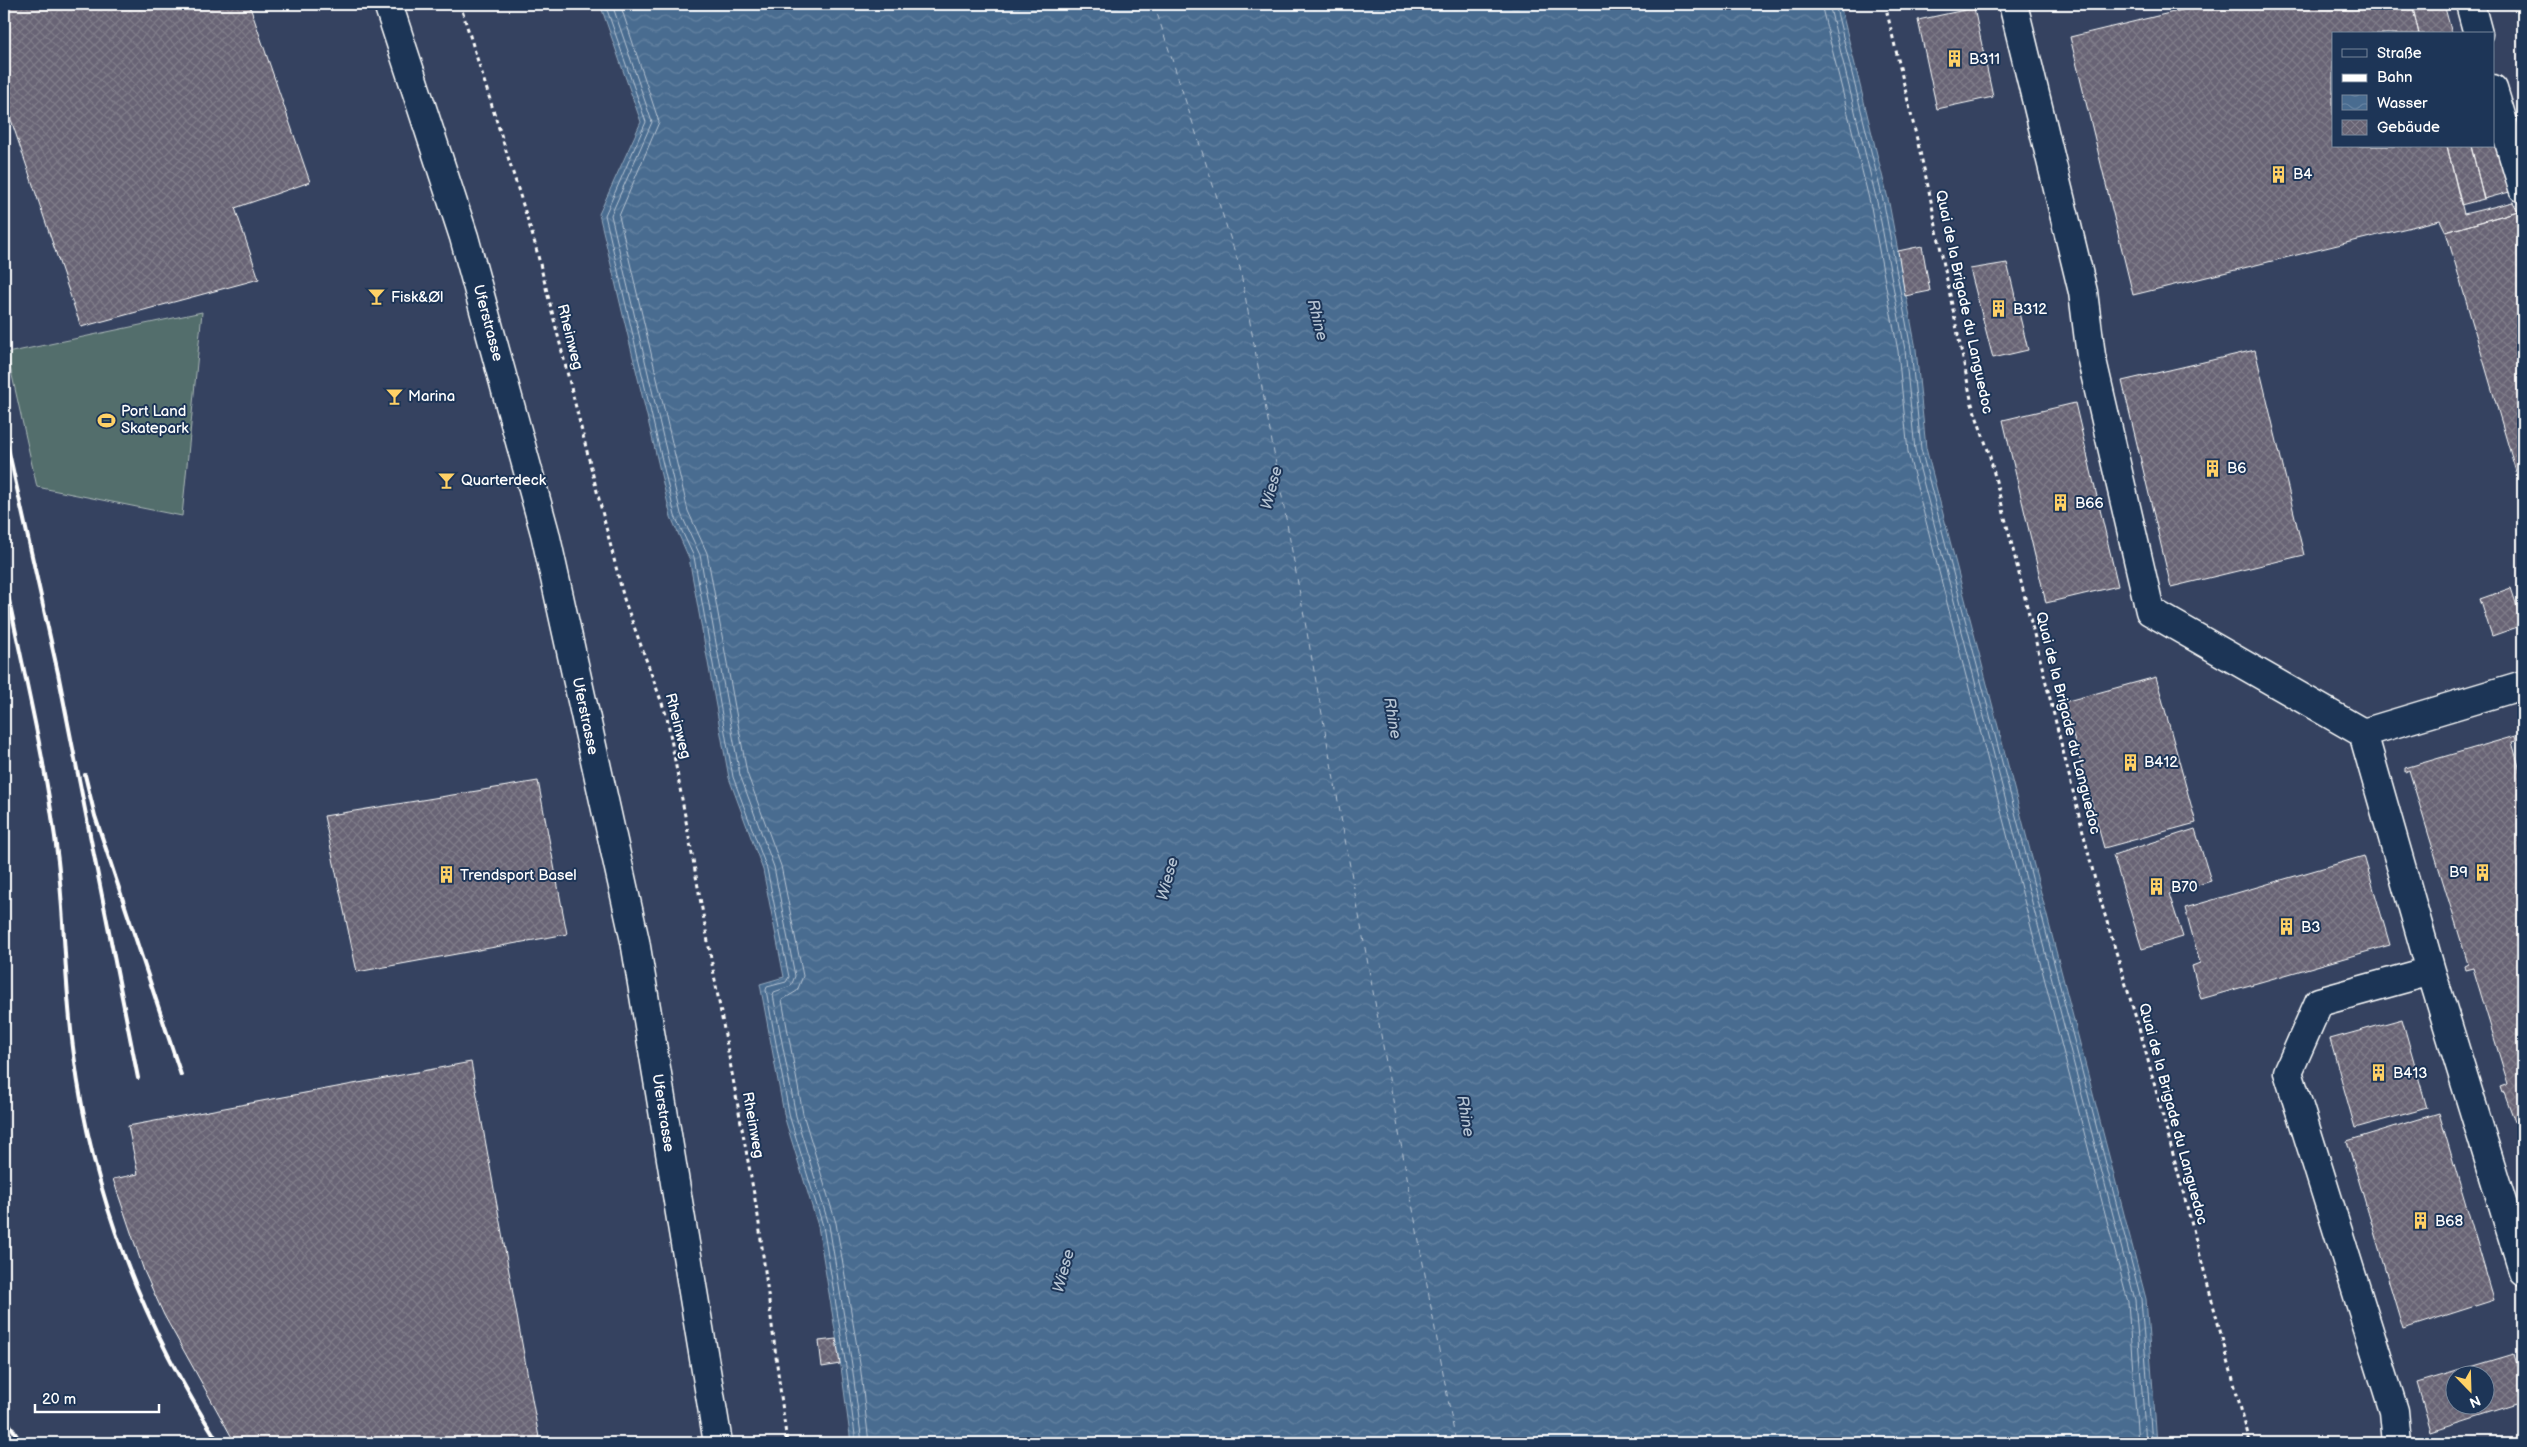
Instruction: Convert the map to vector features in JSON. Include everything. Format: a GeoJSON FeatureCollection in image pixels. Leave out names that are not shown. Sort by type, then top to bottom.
{"type":"FeatureCollection","features":[{"type":"Feature","properties":{"kind":"street","name":"Uferstrasse"},"geometry":{"type":"LineString","coordinates":[[388,4],[464,237],[545,533],[635,942],[718,1443]]}},
{"type":"Feature","properties":{"kind":"street"},"geometry":{"type":"LineString","coordinates":[[2013,4],[2083,292],[2091,356],[2150,611],[2363,733],[2431,971],[2523,1271]]}},
{"type":"Feature","properties":{"kind":"street"},"geometry":{"type":"LineString","coordinates":[[2470,4],[2477,32]]}},
{"type":"Feature","properties":{"kind":"street"},"geometry":{"type":"LineString","coordinates":[[2494,91],[2523,188]]}},
{"type":"Feature","properties":{"kind":"street"},"geometry":{"type":"LineString","coordinates":[[2363,733],[2523,685]]}},
{"type":"Feature","properties":{"kind":"street"},"geometry":{"type":"LineString","coordinates":[[2397,1443],[2394,1411],[2288,1072],[2319,1002],[2431,971]]}},
{"type":"Feature","properties":{"kind":"path","name":"Rheinweg"},"geometry":{"type":"LineString","coordinates":[[460,4],[534,240],[624,599],[667,717],[758,1216],[787,1443]]}},
{"type":"Feature","properties":{"kind":"path","name":"Quai de la Brigade du Languedoc"},"geometry":{"type":"LineString","coordinates":[[1885,4],[1928,186],[1972,404],[1989,453],[2098,892],[2142,1038],[2250,1443]]}},
{"type":"Feature","properties":{"kind":"shaded area"},"geometry":{"type":"Polygon","coordinates":[[[4,4],[600,4],[641,122],[599,214],[671,517],[689,558],[729,778],[763,870],[784,978],[760,985],[785,1119],[818,1226],[852,1443],[4,1443],[4,4]]]}},
{"type":"Feature","properties":{"kind":"shaded area"},"geometry":{"type":"Polygon","coordinates":[[[1840,4],[2523,4],[2523,1443],[2157,1443],[2146,1299],[1926,448],[1916,349],[1889,203],[1840,4]]]}},
{"type":"Feature","properties":{"kind":"green space","name":"Port Land Skatepark"},"geometry":{"type":"Polygon","coordinates":[[[202,312],[182,516],[37,487],[7,353],[202,312]]]}},
{"type":"Feature","properties":{"kind":"water"},"geometry":{"type":"Polygon","coordinates":[[[600,4],[1840,4],[1889,203],[1916,349],[1926,448],[2146,1299],[2157,1443],[851,1443],[841,1367],[818,1226],[785,1119],[760,984],[784,977],[763,870],[729,778],[689,558],[671,517],[599,214],[641,122],[600,4]]]}},
{"type":"Feature","properties":{"kind":"building"},"geometry":{"type":"Polygon","coordinates":[[[4,4],[249,4],[310,182],[235,208],[259,279],[81,327],[4,99],[4,4]]]}},
{"type":"Feature","properties":{"kind":"building","name":"B4"},"geometry":{"type":"Polygon","coordinates":[[[2207,4],[2412,4],[2419,32],[2332,32],[2332,148],[2448,148],[2464,214],[2513,202],[2518,211],[2446,232],[2440,220],[2133,295],[2070,37],[2207,4]]]}},
{"type":"Feature","properties":{"kind":"building"},"geometry":{"type":"Polygon","coordinates":[[[2412,4],[2444,4],[2451,32],[2419,32],[2412,4]]]}},
{"type":"Feature","properties":{"kind":"building","name":"B311"},"geometry":{"type":"Polygon","coordinates":[[[1974,8],[1993,97],[1937,109],[1918,20],[1974,8]]]}},
{"type":"Feature","properties":{"kind":"building"},"geometry":{"type":"Polygon","coordinates":[[[2494,110],[2513,191],[2484,199],[2471,148],[2494,148],[2494,110]]]}},
{"type":"Feature","properties":{"kind":"building"},"geometry":{"type":"Polygon","coordinates":[[[2447,148],[2471,148],[2484,199],[2461,205],[2447,148]]]}},
{"type":"Feature","properties":{"kind":"building"},"geometry":{"type":"Polygon","coordinates":[[[2518,211],[2523,230],[2523,496],[2446,232],[2518,211]]]}},
{"type":"Feature","properties":{"kind":"building"},"geometry":{"type":"Polygon","coordinates":[[[1922,246],[1930,291],[1905,296],[1898,251],[1922,246]]]}},
{"type":"Feature","properties":{"kind":"building","name":"B312"},"geometry":{"type":"Polygon","coordinates":[[[2007,263],[2028,350],[1993,358],[1970,269],[2007,263]]]}},
{"type":"Feature","properties":{"kind":"building","name":"B6"},"geometry":{"type":"Polygon","coordinates":[[[2255,350],[2304,555],[2171,587],[2122,381],[2255,350]]]}},
{"type":"Feature","properties":{"kind":"building","name":"B66"},"geometry":{"type":"Polygon","coordinates":[[[2075,403],[2118,586],[2046,603],[2003,420],[2075,403]]]}},
{"type":"Feature","properties":{"kind":"building"},"geometry":{"type":"Polygon","coordinates":[[[2511,588],[2523,625],[2492,636],[2480,599],[2511,588]]]}},
{"type":"Feature","properties":{"kind":"building","name":"B412"},"geometry":{"type":"Polygon","coordinates":[[[2156,677],[2196,823],[2104,848],[2064,702],[2156,677]]]}},
{"type":"Feature","properties":{"kind":"building","name":"B9"},"geometry":{"type":"Polygon","coordinates":[[[2515,736],[2516,741],[2512,742],[2523,781],[2523,1136],[2520,1124],[2515,1122],[2504,1092],[2502,1093],[2500,1087],[2508,1084],[2473,968],[2465,970],[2464,966],[2468,964],[2409,770],[2405,772],[2405,768],[2515,736]]]}},
{"type":"Feature","properties":{"kind":"building","name":"Trendsport Basel"},"geometry":{"type":"Polygon","coordinates":[[[538,781],[567,934],[357,972],[324,816],[538,781]]]}},
{"type":"Feature","properties":{"kind":"building","name":"B70"},"geometry":{"type":"Polygon","coordinates":[[[2195,829],[2211,881],[2169,894],[2183,937],[2142,949],[2113,855],[2195,829]]]}},
{"type":"Feature","properties":{"kind":"building","name":"B3"},"geometry":{"type":"Polygon","coordinates":[[[2364,856],[2390,945],[2201,999],[2192,966],[2200,963],[2185,908],[2364,856]]]}},
{"type":"Feature","properties":{"kind":"building","name":"B413"},"geometry":{"type":"Polygon","coordinates":[[[2402,1019],[2427,1108],[2355,1128],[2330,1039],[2402,1019]]]}},
{"type":"Feature","properties":{"kind":"building"},"geometry":{"type":"Polygon","coordinates":[[[471,1062],[540,1443],[235,1443],[164,1315],[144,1271],[113,1179],[138,1174],[128,1126],[471,1062]]]}},
{"type":"Feature","properties":{"kind":"building","name":"B68"},"geometry":{"type":"Polygon","coordinates":[[[2439,1113],[2494,1300],[2403,1329],[2347,1141],[2439,1113]]]}},
{"type":"Feature","properties":{"kind":"building"},"geometry":{"type":"Polygon","coordinates":[[[836,1339],[840,1364],[822,1367],[819,1341],[836,1339]]]}},
{"type":"Feature","properties":{"kind":"building"},"geometry":{"type":"Polygon","coordinates":[[[2514,1354],[2523,1387],[2523,1402],[2494,1411],[2494,1364],[2481,1364],[2514,1354]]]}},
{"type":"Feature","properties":{"kind":"building"},"geometry":{"type":"Polygon","coordinates":[[[2444,1375],[2444,1414],[2485,1414],[2431,1431],[2417,1383],[2444,1375]]]}},
{"type":"Feature","properties":{"kind":"ferry route"},"geometry":{"type":"LineString","coordinates":[[1154,4],[1240,268],[1456,1443]]}},
{"type":"Feature","properties":{"kind":"railway"},"geometry":{"type":"LineString","coordinates":[[4,430],[58,673],[138,1078]]}},
{"type":"Feature","properties":{"kind":"railway"},"geometry":{"type":"LineString","coordinates":[[4,576],[48,789],[58,861],[71,1031],[82,1107],[94,1158],[108,1208],[144,1305],[167,1353],[219,1443]]}},
{"type":"Feature","properties":{"kind":"railway"},"geometry":{"type":"LineString","coordinates":[[85,775],[95,816],[181,1075]]}},
{"type":"Feature","properties":{"kind":"railway"},"geometry":{"type":"LineString","coordinates":[[4,1415],[21,1443]]}},
{"type":"Feature","properties":{"kind":"place","name":"B311"},"geometry":{"type":"Point","coordinates":[1955,59]}},
{"type":"Feature","properties":{"kind":"place","name":"B4"},"geometry":{"type":"Point","coordinates":[2279,174]}},
{"type":"Feature","properties":{"kind":"place","name":"Fisk&Øl"},"geometry":{"type":"Point","coordinates":[377,297]}},
{"type":"Feature","properties":{"kind":"place","name":"B312"},"geometry":{"type":"Point","coordinates":[1999,309]}},
{"type":"Feature","properties":{"kind":"place","name":"Marina"},"geometry":{"type":"Point","coordinates":[394,396]}},
{"type":"Feature","properties":{"kind":"place","name":"Port Land Skatepark"},"geometry":{"type":"Point","coordinates":[107,420]}},
{"type":"Feature","properties":{"kind":"place","name":"B6"},"geometry":{"type":"Point","coordinates":[2213,468]}},
{"type":"Feature","properties":{"kind":"place","name":"Quarterdeck"},"geometry":{"type":"Point","coordinates":[447,480]}},
{"type":"Feature","properties":{"kind":"place","name":"B66"},"geometry":{"type":"Point","coordinates":[2061,503]}},
{"type":"Feature","properties":{"kind":"place","name":"B412"},"geometry":{"type":"Point","coordinates":[2130,762]}},
{"type":"Feature","properties":{"kind":"place","name":"B9"},"geometry":{"type":"Point","coordinates":[2482,872]}},
{"type":"Feature","properties":{"kind":"place","name":"Trendsport Basel"},"geometry":{"type":"Point","coordinates":[446,875]}},
{"type":"Feature","properties":{"kind":"place","name":"B70"},"geometry":{"type":"Point","coordinates":[2157,887]}},
{"type":"Feature","properties":{"kind":"place","name":"B3"},"geometry":{"type":"Point","coordinates":[2287,927]}},
{"type":"Feature","properties":{"kind":"place","name":"B413"},"geometry":{"type":"Point","coordinates":[2379,1073]}},
{"type":"Feature","properties":{"kind":"place","name":"B68"},"geometry":{"type":"Point","coordinates":[2421,1221]}},
{"type":"Feature","properties":{"kind":"water label","name":"Rhine"},"geometry":{"type":"Point","coordinates":[1317,320]}},
{"type":"Feature","properties":{"kind":"water label","name":"Wiese"},"geometry":{"type":"Point","coordinates":[1272,488]}},
{"type":"Feature","properties":{"kind":"water label","name":"Rhine"},"geometry":{"type":"Point","coordinates":[1392,718]}},
{"type":"Feature","properties":{"kind":"water label","name":"Wiese"},"geometry":{"type":"Point","coordinates":[1168,879]}},
{"type":"Feature","properties":{"kind":"water label","name":"Rhine"},"geometry":{"type":"Point","coordinates":[1465,1116]}},
{"type":"Feature","properties":{"kind":"water label","name":"Wiese"},"geometry":{"type":"Point","coordinates":[1064,1271]}}]}
